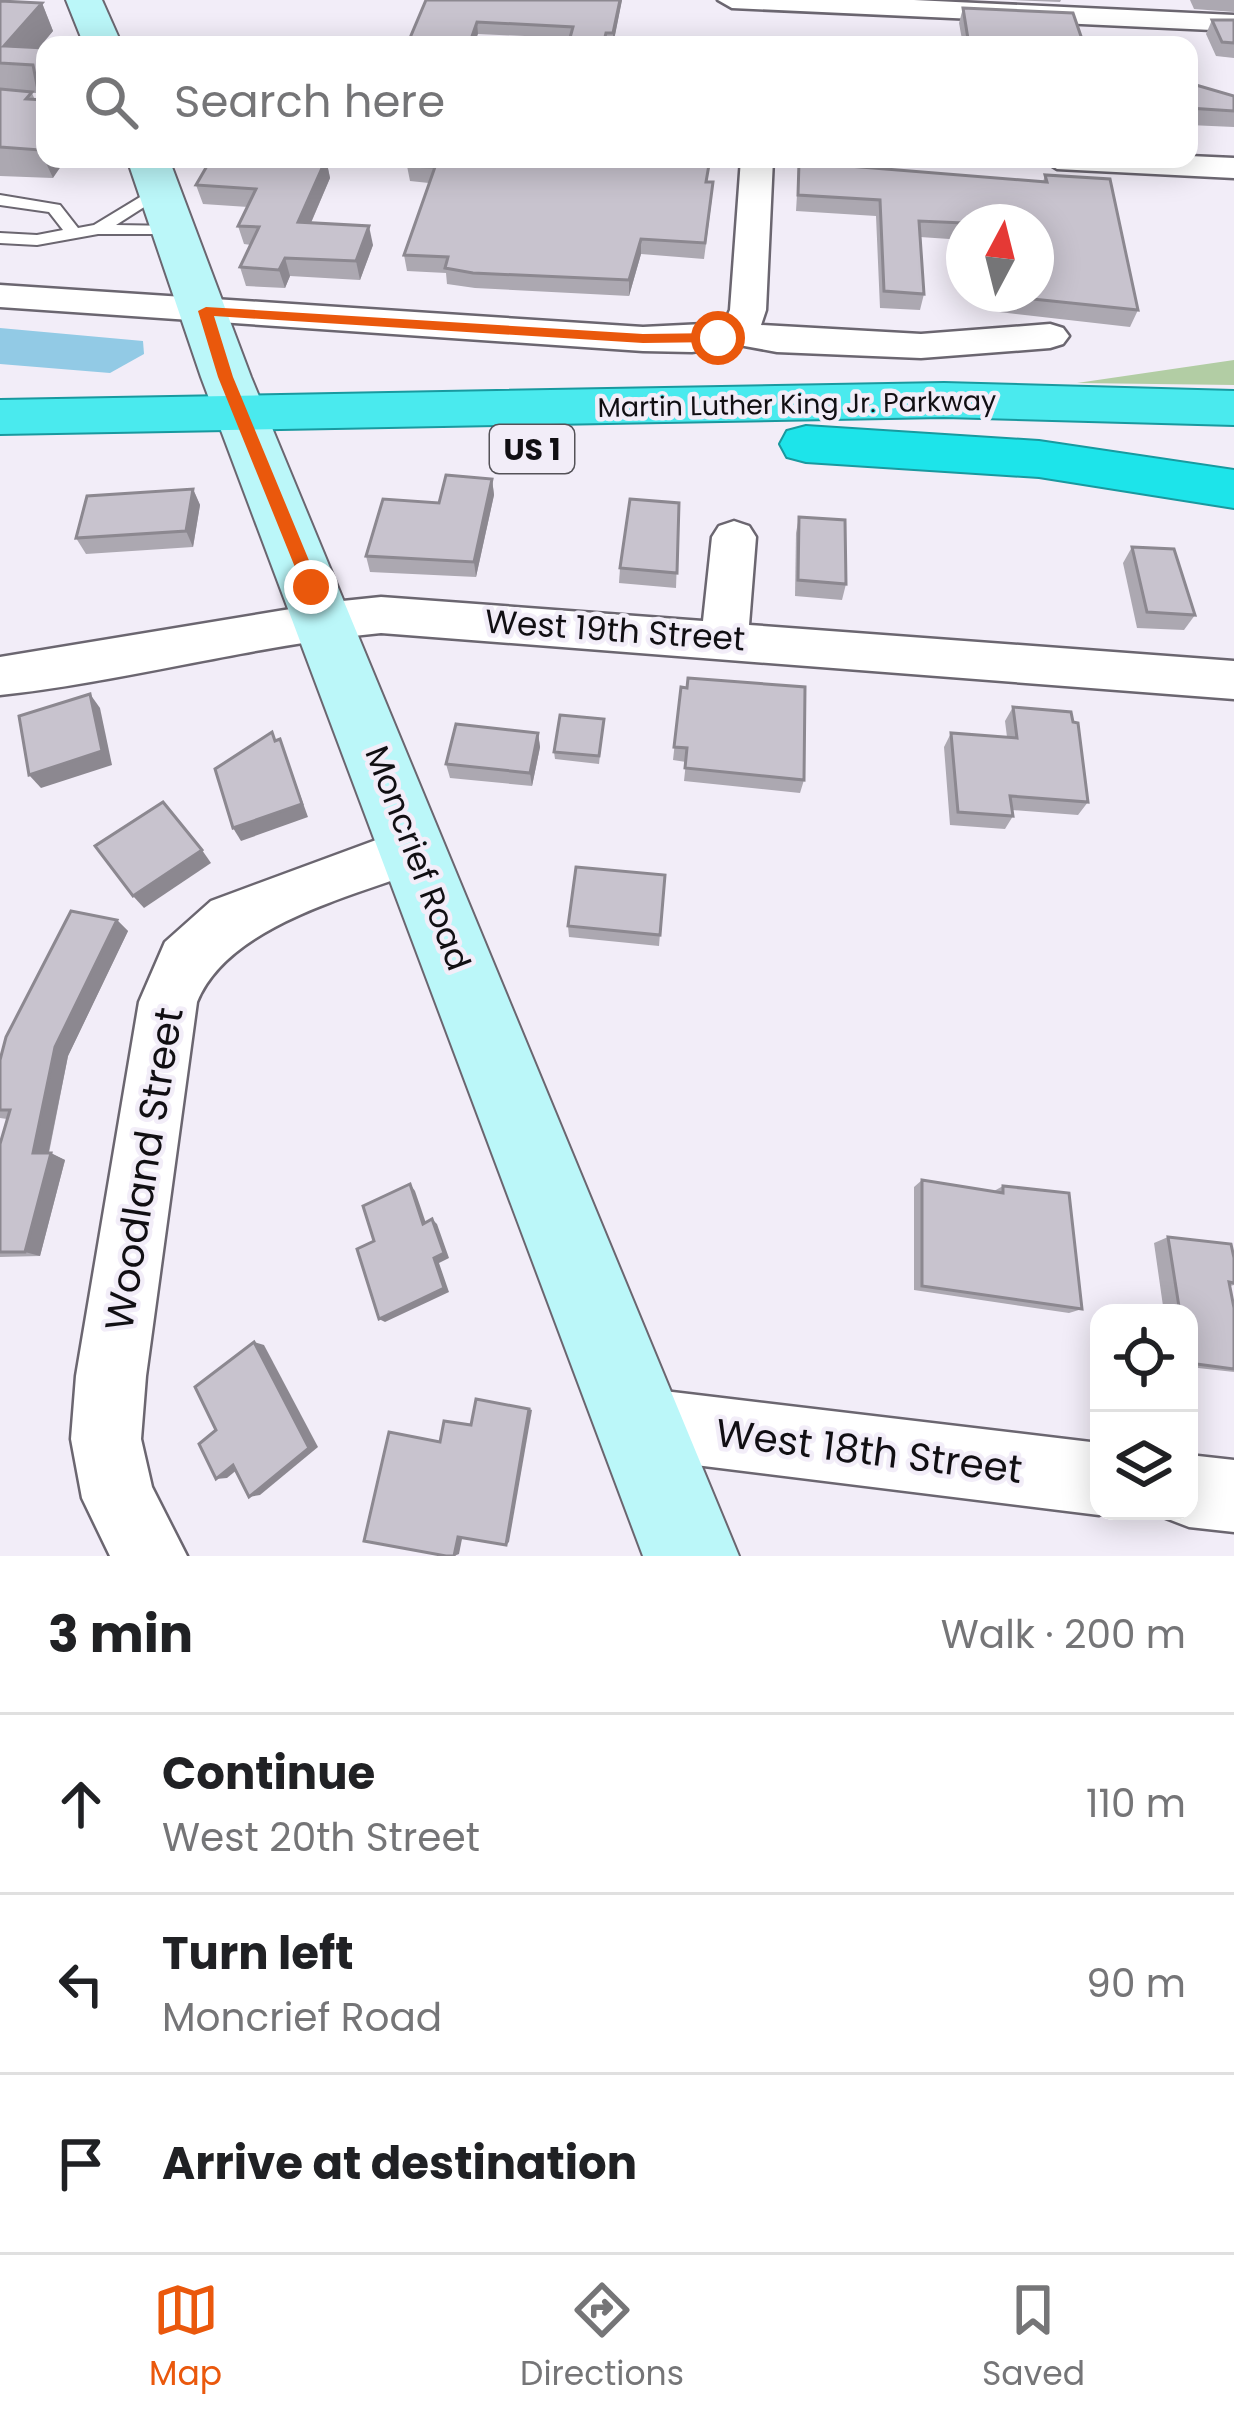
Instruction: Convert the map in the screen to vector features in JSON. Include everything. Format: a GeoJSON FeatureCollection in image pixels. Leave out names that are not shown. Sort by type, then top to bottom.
{"type":"FeatureCollection","features":[{"type":"Feature","properties":{"kind":"highway","name":"Martin Luther King Jr. Parkway"},"geometry":{"type":"LineString","coordinates":[[0,458],[250,434],[922,400],[1234,408]]}},
{"type":"Feature","properties":{"kind":"highway","name":"Martin Luther King Jr. Parkway"},"geometry":{"type":"LineString","coordinates":[[0,417],[250,434],[1234,450]]}},
{"type":"Feature","properties":{"kind":"highway"},"geometry":{"type":"LineString","coordinates":[[806,444],[1060,461],[1234,489]]}},
{"type":"Feature","properties":{"kind":"main road"},"geometry":{"type":"LineString","coordinates":[[84,0],[99,36]]}},
{"type":"Feature","properties":{"kind":"main road","name":"Moncrief Road"},"geometry":{"type":"LineString","coordinates":[[162,193],[250,434],[691,1556]]}},
{"type":"Feature","properties":{"kind":"street"},"geometry":{"type":"LineString","coordinates":[[732,0],[1234,23]]}},
{"type":"Feature","properties":{"kind":"street"},"geometry":{"type":"LineString","coordinates":[[1198,166],[1234,168]]}},
{"type":"Feature","properties":{"kind":"street"},"geometry":{"type":"LineString","coordinates":[[739,333],[748,310],[756,168]]}},
{"type":"Feature","properties":{"kind":"street"},"geometry":{"type":"LineString","coordinates":[[0,296],[643,339],[692,340],[739,333],[777,340],[902,346],[990,344],[1050,336]]}},
{"type":"Feature","properties":{"kind":"street"},"geometry":{"type":"LineString","coordinates":[[724,638],[734,537]]}},
{"type":"Feature","properties":{"kind":"street","name":"West 19th Street"},"geometry":{"type":"LineString","coordinates":[[0,676],[129,660],[325,621],[430,616],[1234,680]]}},
{"type":"Feature","properties":{"kind":"street","name":"Woodland Street"},"geometry":{"type":"LineString","coordinates":[[150,1556],[118,1498],[106,1439],[110,1376],[168,1002],[184,961],[231,919],[414,849]]}},
{"type":"Feature","properties":{"kind":"street","name":"West 18th Street"},"geometry":{"type":"LineString","coordinates":[[639,1423],[1090,1478]]}},
{"type":"Feature","properties":{"kind":"street"},"geometry":{"type":"LineString","coordinates":[[1198,1492],[1234,1496]]}},
{"type":"Feature","properties":{"kind":"lane"},"geometry":{"type":"LineString","coordinates":[[98,229],[162,193]]}},
{"type":"Feature","properties":{"kind":"lane"},"geometry":{"type":"LineString","coordinates":[[0,238],[37,241],[98,229],[162,193]]}},
{"type":"Feature","properties":{"kind":"lane"},"geometry":{"type":"LineString","coordinates":[[0,200],[54,206],[64,211],[72,234]]}},
{"type":"Feature","properties":{"kind":"green space"},"geometry":{"type":"Polygon","coordinates":[[[1234,360],[1234,385],[1077,383],[1234,360]]]}},
{"type":"Feature","properties":{"kind":"water"},"geometry":{"type":"Polygon","coordinates":[[[0,328],[143,341],[144,354],[110,373],[0,364],[0,328]]]}},
{"type":"Feature","properties":{"kind":"building"},"geometry":{"type":"Polygon","coordinates":[[[426,0],[620,0],[613,33],[605,36],[570,36],[573,27],[477,22],[472,36],[411,36],[426,0]]]}},
{"type":"Feature","properties":{"kind":"building"},"geometry":{"type":"Polygon","coordinates":[[[0,1],[42,3],[4,46],[36,48],[36,80],[33,65],[0,63],[0,1]]]}},
{"type":"Feature","properties":{"kind":"building"},"geometry":{"type":"Polygon","coordinates":[[[963,8],[1073,13],[1081,36],[968,36],[963,8]]]}},
{"type":"Feature","properties":{"kind":"building"},"geometry":{"type":"Polygon","coordinates":[[[1212,20],[1234,20],[1234,43],[1222,42],[1212,20]]]}},
{"type":"Feature","properties":{"kind":"building"},"geometry":{"type":"Polygon","coordinates":[[[1198,86],[1234,96],[1234,111],[1198,109],[1198,86]]]}},
{"type":"Feature","properties":{"kind":"building"},"geometry":{"type":"Polygon","coordinates":[[[0,89],[32,92],[26,99],[36,100],[36,150],[0,147],[0,89]]]}},
{"type":"Feature","properties":{"kind":"building"},"geometry":{"type":"Polygon","coordinates":[[[206,168],[322,168],[298,222],[369,226],[356,261],[285,258],[279,270],[240,267],[259,227],[238,226],[256,189],[196,185],[206,168]]]}},
{"type":"Feature","properties":{"kind":"building"},"geometry":{"type":"Polygon","coordinates":[[[435,168],[708,168],[706,182],[713,182],[705,243],[641,239],[629,280],[473,273],[445,268],[448,257],[404,255],[435,168]]]}},
{"type":"Feature","properties":{"kind":"building"},"geometry":{"type":"Polygon","coordinates":[[[799,168],[873,168],[1047,182],[1045,175],[1110,179],[1138,310],[1054,301],[1054,204],[946,204],[946,222],[919,221],[924,294],[884,291],[880,200],[798,195],[799,168]]]}},
{"type":"Feature","properties":{"kind":"building"},"geometry":{"type":"Polygon","coordinates":[[[446,475],[492,479],[474,562],[366,556],[383,499],[439,503],[446,475]]]}},
{"type":"Feature","properties":{"kind":"building"},"geometry":{"type":"Polygon","coordinates":[[[193,489],[186,531],[76,538],[87,496],[193,489]]]}},
{"type":"Feature","properties":{"kind":"building"},"geometry":{"type":"Polygon","coordinates":[[[630,499],[679,503],[677,573],[620,568],[630,499]]]}},
{"type":"Feature","properties":{"kind":"building"},"geometry":{"type":"Polygon","coordinates":[[[799,517],[845,520],[846,584],[798,580],[799,517]]]}},
{"type":"Feature","properties":{"kind":"building"},"geometry":{"type":"Polygon","coordinates":[[[1132,547],[1174,549],[1195,615],[1147,612],[1132,547]]]}},
{"type":"Feature","properties":{"kind":"building"},"geometry":{"type":"Polygon","coordinates":[[[688,678],[805,687],[804,780],[685,768],[687,748],[674,747],[681,687],[687,688],[688,678]]]}},
{"type":"Feature","properties":{"kind":"building"},"geometry":{"type":"Polygon","coordinates":[[[90,694],[102,751],[29,775],[19,716],[90,694]]]}},
{"type":"Feature","properties":{"kind":"building"},"geometry":{"type":"Polygon","coordinates":[[[1013,707],[1071,712],[1073,722],[1078,723],[1088,802],[1010,796],[1013,816],[958,812],[951,733],[1017,738],[1013,707]]]}},
{"type":"Feature","properties":{"kind":"building"},"geometry":{"type":"Polygon","coordinates":[[[560,715],[604,719],[599,756],[554,752],[560,715]]]}},
{"type":"Feature","properties":{"kind":"building"},"geometry":{"type":"Polygon","coordinates":[[[456,724],[538,733],[530,773],[446,764],[456,724]]]}},
{"type":"Feature","properties":{"kind":"building"},"geometry":{"type":"Polygon","coordinates":[[[272,732],[275,741],[280,739],[302,804],[233,828],[215,769],[272,732]]]}},
{"type":"Feature","properties":{"kind":"building"},"geometry":{"type":"Polygon","coordinates":[[[163,802],[202,850],[133,896],[95,846],[163,802]]]}},
{"type":"Feature","properties":{"kind":"building"},"geometry":{"type":"Polygon","coordinates":[[[576,867],[665,875],[660,935],[568,926],[576,867]]]}},
{"type":"Feature","properties":{"kind":"building"},"geometry":{"type":"Polygon","coordinates":[[[71,911],[117,920],[55,1047],[33,1153],[51,1153],[25,1252],[0,1252],[0,1144],[10,1110],[0,1110],[0,1060],[6,1037],[71,911]]]}},
{"type":"Feature","properties":{"kind":"building"},"geometry":{"type":"Polygon","coordinates":[[[922,1180],[1003,1193],[1003,1186],[1069,1193],[1082,1309],[922,1286],[922,1180]]]}},
{"type":"Feature","properties":{"kind":"building"},"geometry":{"type":"Polygon","coordinates":[[[410,1184],[423,1224],[432,1219],[444,1253],[434,1258],[444,1288],[379,1319],[357,1249],[374,1241],[363,1206],[410,1184]]]}},
{"type":"Feature","properties":{"kind":"building"},"geometry":{"type":"Polygon","coordinates":[[[1168,1237],[1231,1244],[1234,1369],[1198,1364],[1198,1304],[1179,1304],[1168,1237]]]}},
{"type":"Feature","properties":{"kind":"building"},"geometry":{"type":"Polygon","coordinates":[[[254,1342],[309,1448],[249,1497],[233,1465],[216,1479],[199,1444],[216,1430],[195,1387],[254,1342]]]}},
{"type":"Feature","properties":{"kind":"building"},"geometry":{"type":"Polygon","coordinates":[[[476,1399],[529,1409],[506,1545],[458,1537],[454,1556],[446,1556],[364,1541],[389,1432],[440,1442],[444,1421],[471,1425],[476,1399]]]}},
{"type":"Feature","properties":{"kind":"route"},"geometry":{"type":"LineString","coordinates":[[311,587],[226,377],[206,311],[643,339],[718,338]]}}]}
